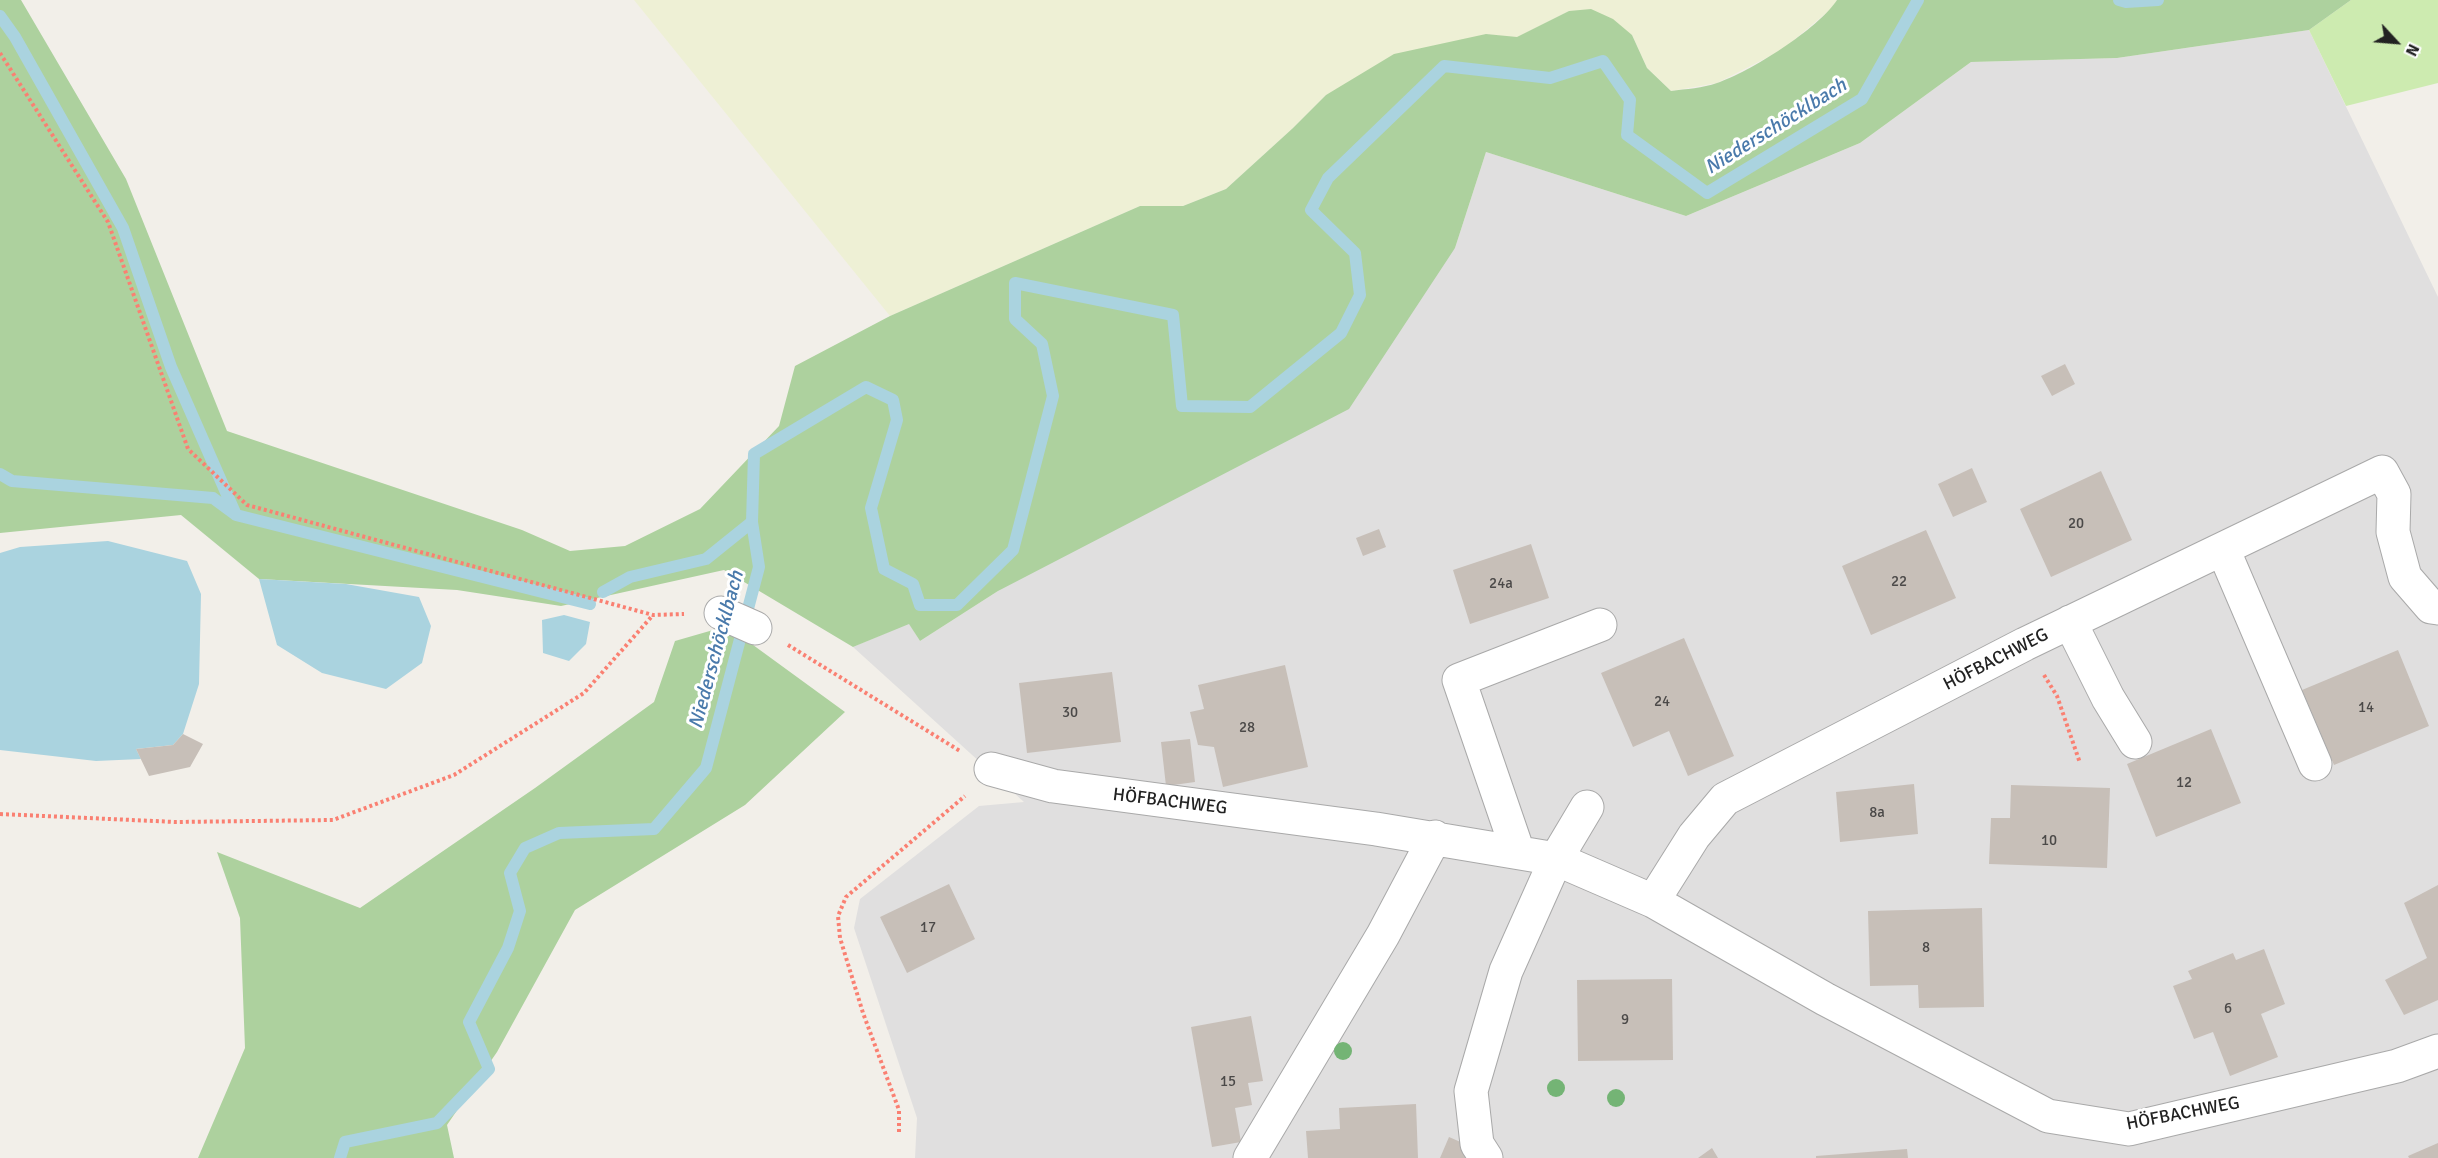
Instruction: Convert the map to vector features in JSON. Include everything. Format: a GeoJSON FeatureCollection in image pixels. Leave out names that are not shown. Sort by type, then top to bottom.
{"type":"FeatureCollection","features":[{"type":"Feature","properties":{"kind":"street","name":"HÖFBACHWEG"},"geometry":{"type":"LineString","coordinates":[[1653,901],[1694,836],[1725,799],[2025,644],[2382,472],[2394,494],[2393,532],[2405,577],[2431,607],[2438,608]]}},
{"type":"Feature","properties":{"kind":"street"},"geometry":{"type":"LineString","coordinates":[[2223,549],[2315,764]]}},
{"type":"Feature","properties":{"kind":"street"},"geometry":{"type":"LineString","coordinates":[[721,613],[756,628]]}},
{"type":"Feature","properties":{"kind":"street"},"geometry":{"type":"LineString","coordinates":[[2070,622],[2108,698],[2134,742]]}},
{"type":"Feature","properties":{"kind":"street"},"geometry":{"type":"LineString","coordinates":[[1518,852],[1459,680],[1600,625]]}},
{"type":"Feature","properties":{"kind":"street","name":"HÖFBACHWEG"},"geometry":{"type":"LineString","coordinates":[[992,770],[1053,786],[1435,837],[1556,859],[1653,901],[1825,999],[2048,1116],[2129,1129],[2397,1066],[2438,1051]]}},
{"type":"Feature","properties":{"kind":"street"},"geometry":{"type":"LineString","coordinates":[[1486,1158],[1477,1144],[1471,1091],[1506,971],[1556,859],[1587,807]]}},
{"type":"Feature","properties":{"kind":"street"},"geometry":{"type":"LineString","coordinates":[[1250,1158],[1383,935],[1435,837]]}},
{"type":"Feature","properties":{"kind":"path"},"geometry":{"type":"LineString","coordinates":[[0,53],[108,222],[188,449],[247,505],[653,615],[584,693],[454,775],[333,819],[176,822],[0,814]]}},
{"type":"Feature","properties":{"kind":"path"},"geometry":{"type":"LineString","coordinates":[[756,628],[807,655],[992,770],[955,806],[846,897],[838,916],[840,938],[863,1013],[898,1110],[899,1132]]}},
{"type":"Feature","properties":{"kind":"path"},"geometry":{"type":"LineString","coordinates":[[2025,644],[2057,696],[2080,763]]}},
{"type":"Feature","properties":{"kind":"shaded area"},"geometry":{"type":"Polygon","coordinates":[[[2309,30],[2438,297],[2438,1158],[915,1158],[917,1118],[854,928],[860,899],[979,806],[1024,802],[853,647],[909,623],[920,641],[998,591],[1455,248],[1486,152],[1686,216],[1860,143],[1971,62],[2117,58],[2309,30]]]}},
{"type":"Feature","properties":{"kind":"green space"},"geometry":{"type":"Polygon","coordinates":[[[0,0],[21,0],[126,179],[227,431],[522,530],[570,551],[625,546],[700,509],[779,426],[795,366],[890,316],[1140,206],[1183,206],[1226,189],[1326,95],[1394,54],[1486,34],[1517,37],[1569,11],[1591,9],[1613,19],[1632,35],[1647,68],[1671,91],[1712,85],[1764,60],[1815,24],[1837,0],[2351,0],[2309,30],[2117,58],[1971,62],[1860,143],[1686,216],[1486,152],[1455,248],[1349,409],[998,591],[920,641],[909,624],[853,647],[724,570],[561,606],[457,590],[259,579],[181,515],[0,533],[0,0]]]}},
{"type":"Feature","properties":{"kind":"green space"},"geometry":{"type":"Polygon","coordinates":[[[634,0],[1837,0],[1831,9],[1782,50],[1717,83],[1671,91],[1647,68],[1632,35],[1569,11],[1517,38],[1486,34],[1326,95],[1226,189],[1183,206],[1140,206],[890,316],[634,0]]]}},
{"type":"Feature","properties":{"kind":"green space"},"geometry":{"type":"Polygon","coordinates":[[[2351,0],[2438,0],[2438,83],[2346,106],[2309,30],[2351,0]]]}},
{"type":"Feature","properties":{"kind":"green space"},"geometry":{"type":"Polygon","coordinates":[[[727,626],[845,712],[745,805],[575,910],[497,1052],[447,1125],[454,1158],[198,1158],[245,1048],[240,918],[217,852],[360,908],[535,788],[654,702],[675,641],[727,626]]]}},
{"type":"Feature","properties":{"kind":"water"},"geometry":{"type":"Polygon","coordinates":[[[108,541],[187,561],[201,594],[199,684],[183,734],[173,745],[136,749],[141,759],[96,761],[0,750],[0,553],[20,547],[108,541]]]}},
{"type":"Feature","properties":{"kind":"water"},"geometry":{"type":"Polygon","coordinates":[[[259,579],[346,584],[419,597],[431,626],[422,663],[386,689],[322,673],[277,645],[259,579]]]}},
{"type":"Feature","properties":{"kind":"water"},"geometry":{"type":"Polygon","coordinates":[[[564,615],[590,622],[586,644],[569,661],[543,653],[542,620],[564,615]]]}},
{"type":"Feature","properties":{"kind":"building"},"geometry":{"type":"Polygon","coordinates":[[[2065,364],[2075,384],[2052,396],[2041,376],[2065,364]]]}},
{"type":"Feature","properties":{"kind":"building"},"geometry":{"type":"Polygon","coordinates":[[[1972,468],[1987,502],[1953,517],[1938,484],[1972,468]]]}},
{"type":"Feature","properties":{"kind":"building"},"geometry":{"type":"Polygon","coordinates":[[[2101,471],[2132,540],[2051,577],[2020,509],[2101,471]]]}},
{"type":"Feature","properties":{"kind":"building"},"geometry":{"type":"Polygon","coordinates":[[[1379,529],[1386,547],[1363,556],[1356,538],[1379,529]]]}},
{"type":"Feature","properties":{"kind":"building"},"geometry":{"type":"Polygon","coordinates":[[[1926,530],[1956,598],[1871,635],[1842,566],[1926,530]]]}},
{"type":"Feature","properties":{"kind":"building"},"geometry":{"type":"Polygon","coordinates":[[[1531,544],[1549,598],[1470,624],[1453,570],[1531,544]]]}},
{"type":"Feature","properties":{"kind":"building"},"geometry":{"type":"Polygon","coordinates":[[[1684,638],[1734,756],[1688,776],[1669,731],[1633,747],[1601,673],[1684,638]]]}},
{"type":"Feature","properties":{"kind":"building"},"geometry":{"type":"Polygon","coordinates":[[[2398,650],[2429,726],[2334,765],[2302,690],[2398,650]]]}},
{"type":"Feature","properties":{"kind":"building"},"geometry":{"type":"Polygon","coordinates":[[[1285,665],[1308,767],[1223,787],[1214,747],[1198,745],[1190,712],[1204,709],[1198,685],[1285,665]]]}},
{"type":"Feature","properties":{"kind":"building"},"geometry":{"type":"Polygon","coordinates":[[[1112,672],[1121,742],[1027,753],[1019,683],[1112,672]]]}},
{"type":"Feature","properties":{"kind":"building"},"geometry":{"type":"Polygon","coordinates":[[[2211,729],[2241,803],[2156,837],[2127,764],[2211,729]]]}},
{"type":"Feature","properties":{"kind":"building"},"geometry":{"type":"Polygon","coordinates":[[[183,734],[203,744],[190,767],[149,776],[136,749],[173,745],[183,734]]]}},
{"type":"Feature","properties":{"kind":"building"},"geometry":{"type":"Polygon","coordinates":[[[1190,739],[1195,782],[1166,786],[1161,742],[1190,739]]]}},
{"type":"Feature","properties":{"kind":"building"},"geometry":{"type":"Polygon","coordinates":[[[1914,784],[1918,834],[1840,842],[1836,792],[1914,784]]]}},
{"type":"Feature","properties":{"kind":"building"},"geometry":{"type":"Polygon","coordinates":[[[2011,785],[2110,788],[2107,868],[1989,864],[1991,818],[2010,818],[2011,785]]]}},
{"type":"Feature","properties":{"kind":"building"},"geometry":{"type":"Polygon","coordinates":[[[949,884],[975,939],[907,973],[880,917],[949,884]]]}},
{"type":"Feature","properties":{"kind":"building"},"geometry":{"type":"Polygon","coordinates":[[[2438,885],[2438,1000],[2404,1015],[2385,980],[2427,958],[2404,903],[2438,885]]]}},
{"type":"Feature","properties":{"kind":"building"},"geometry":{"type":"Polygon","coordinates":[[[1982,908],[1984,1007],[1919,1008],[1918,985],[1870,986],[1868,911],[1982,908]]]}},
{"type":"Feature","properties":{"kind":"building"},"geometry":{"type":"Polygon","coordinates":[[[2264,949],[2285,1004],[2261,1014],[2278,1057],[2230,1076],[2213,1032],[2194,1039],[2173,986],[2192,979],[2188,971],[2233,953],[2236,960],[2264,949]]]}},
{"type":"Feature","properties":{"kind":"building"},"geometry":{"type":"Polygon","coordinates":[[[1672,979],[1673,1060],[1578,1061],[1577,980],[1672,979]]]}},
{"type":"Feature","properties":{"kind":"building"},"geometry":{"type":"Polygon","coordinates":[[[1251,1016],[1263,1081],[1248,1083],[1252,1105],[1235,1108],[1241,1142],[1212,1147],[1191,1027],[1251,1016]]]}},
{"type":"Feature","properties":{"kind":"building"},"geometry":{"type":"Polygon","coordinates":[[[1416,1104],[1418,1158],[1308,1158],[1306,1131],[1340,1129],[1339,1108],[1416,1104]]]}},
{"type":"Feature","properties":{"kind":"building"},"geometry":{"type":"Polygon","coordinates":[[[1449,1137],[1472,1147],[1467,1158],[1440,1158],[1449,1137]]]}},
{"type":"Feature","properties":{"kind":"building"},"geometry":{"type":"Polygon","coordinates":[[[2438,1143],[2438,1158],[2409,1158],[2408,1156],[2438,1143]]]}},
{"type":"Feature","properties":{"kind":"building"},"geometry":{"type":"Polygon","coordinates":[[[1712,1148],[1718,1158],[1698,1158],[1712,1148]]]}},
{"type":"Feature","properties":{"kind":"building"},"geometry":{"type":"Polygon","coordinates":[[[1907,1149],[1908,1158],[1816,1158],[1816,1156],[1907,1149]]]}},
{"type":"Feature","properties":{"kind":"waterway","name":"Niederschöcklbach"},"geometry":{"type":"LineString","coordinates":[[340,1158],[345,1142],[437,1123],[489,1069],[469,1022],[508,948],[520,911],[510,873],[525,848],[559,833],[654,829],[706,768],[759,567],[752,522],[754,454],[866,387],[893,400],[897,420],[871,508],[884,569],[913,584],[920,605],[957,605],[1013,550],[1053,396],[1042,344],[1015,319],[1015,283],[1173,315],[1182,406],[1250,407],[1341,333],[1360,295],[1355,253],[1311,210],[1328,178],[1444,66],[1550,78],[1603,61],[1630,100],[1627,135],[1707,193],[1862,99],[1918,0]]}},
{"type":"Feature","properties":{"kind":"waterway","name":"Niederschöcklbach"},"geometry":{"type":"LineString","coordinates":[[2119,0],[2126,2],[2158,0]]}},
{"type":"Feature","properties":{"kind":"waterway"},"geometry":{"type":"LineString","coordinates":[[0,16],[15,37],[123,228],[171,367],[236,515]]}},
{"type":"Feature","properties":{"kind":"waterway"},"geometry":{"type":"LineString","coordinates":[[0,474],[12,481],[213,498],[236,515],[590,604]]}},
{"type":"Feature","properties":{"kind":"waterway"},"geometry":{"type":"LineString","coordinates":[[603,592],[630,577],[706,559],[752,522]]}}]}
